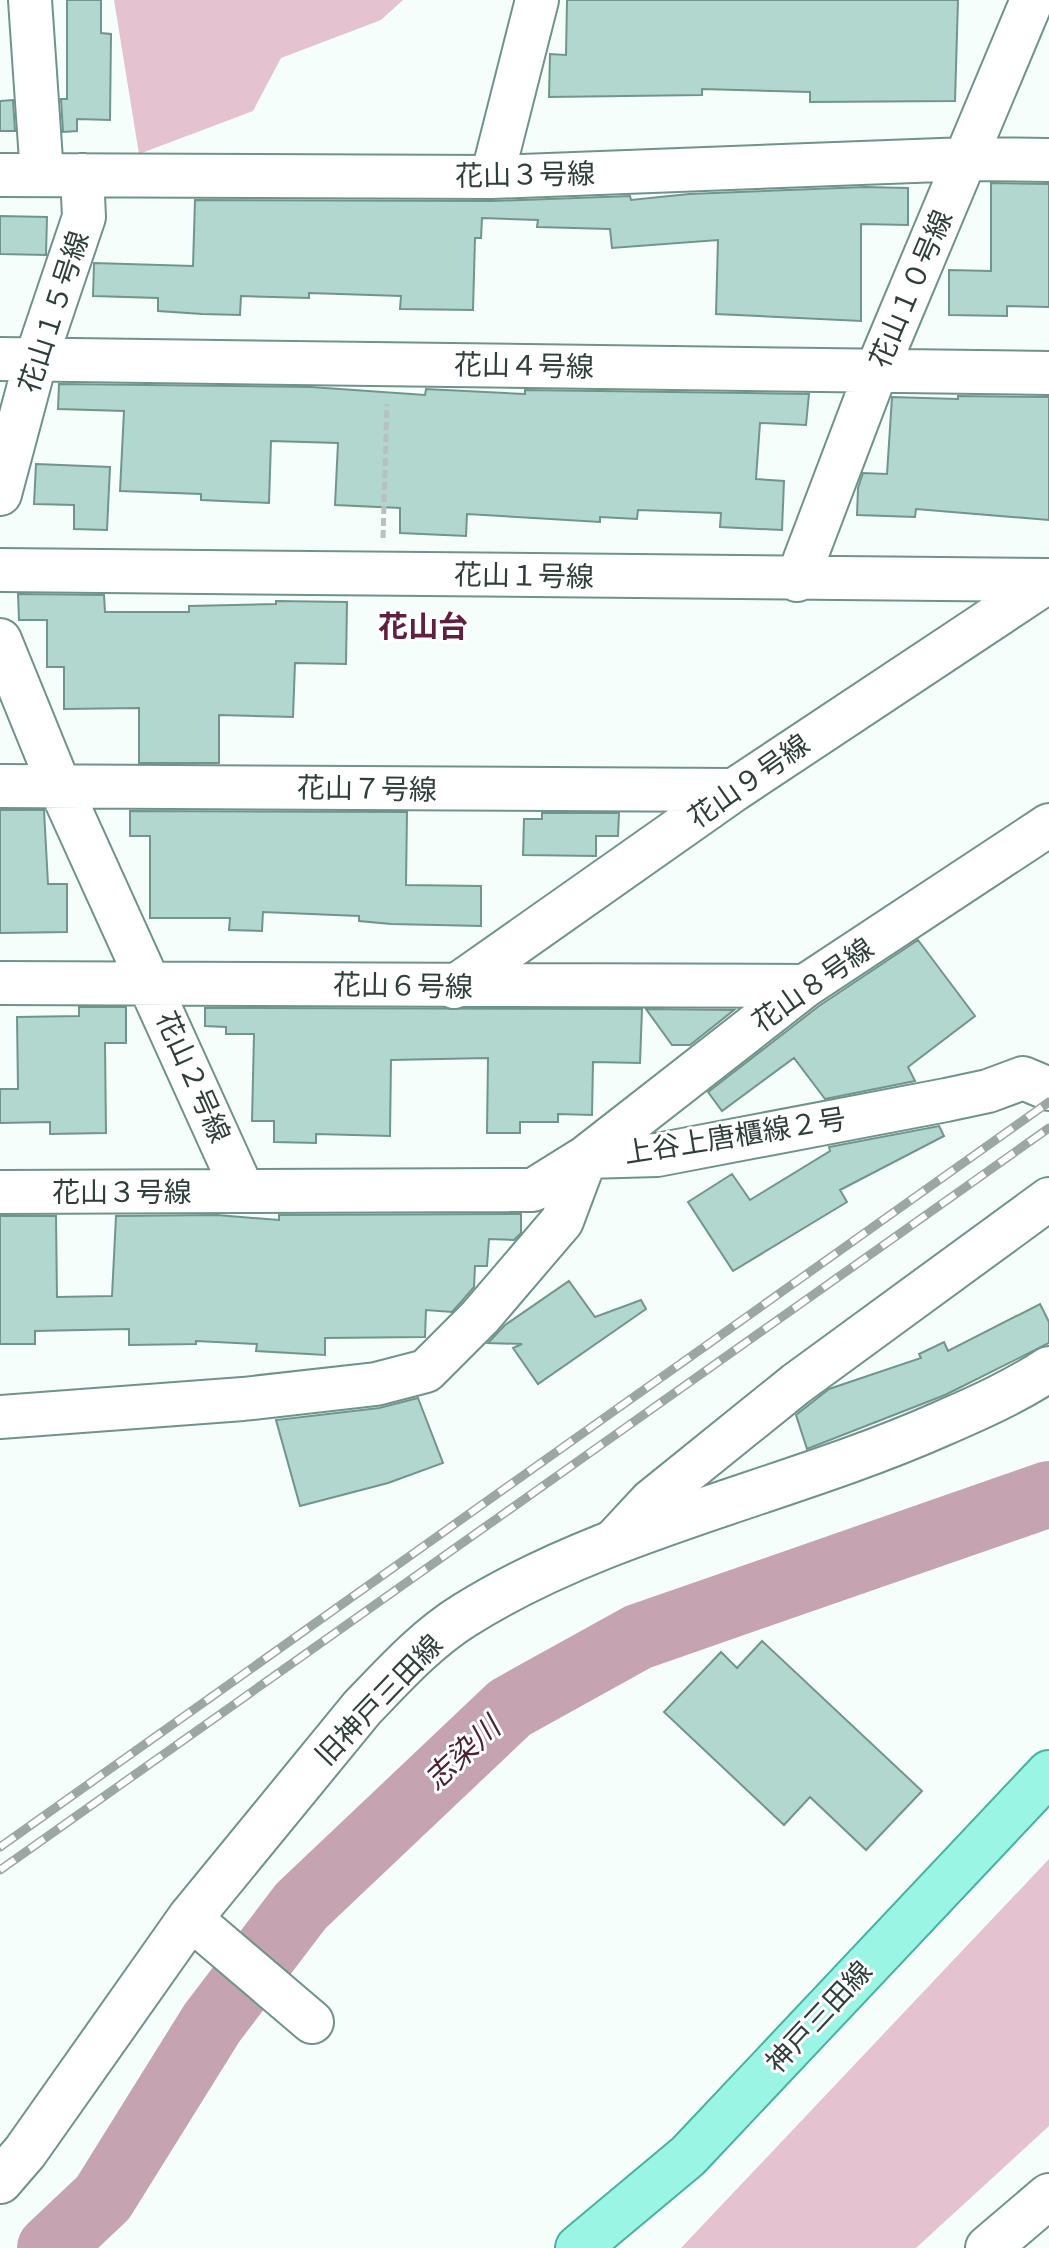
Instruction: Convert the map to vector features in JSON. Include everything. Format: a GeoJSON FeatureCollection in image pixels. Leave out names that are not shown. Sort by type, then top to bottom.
{"type":"FeatureCollection","features":[{"type":"Feature","properties":{"kind":"main road","name":"神戸三田線"},"geometry":{"type":"LineString","coordinates":[[578,2248],[688,2156],[1049,1773]]}},
{"type":"Feature","properties":{"kind":"street","name":"花山１５号線"},"geometry":{"type":"LineString","coordinates":[[0,494],[18,359],[84,217],[62,175],[30,0]]}},
{"type":"Feature","properties":{"kind":"street"},"geometry":{"type":"LineString","coordinates":[[492,177],[537,0]]}},
{"type":"Feature","properties":{"kind":"street","name":"花山１０号線"},"geometry":{"type":"LineString","coordinates":[[797,580],[876,372],[1032,0]]}},
{"type":"Feature","properties":{"kind":"street","name":"花山３号線"},"geometry":{"type":"LineString","coordinates":[[0,175],[492,177],[967,159],[1049,160]]}},
{"type":"Feature","properties":{"kind":"street","name":"花山４号線"},"geometry":{"type":"LineString","coordinates":[[18,359],[1049,373]]}},
{"type":"Feature","properties":{"kind":"street","name":"花山１号線"},"geometry":{"type":"LineString","coordinates":[[0,570],[797,580],[1049,580]]}},
{"type":"Feature","properties":{"kind":"street","name":"花山９号線"},"geometry":{"type":"LineString","coordinates":[[454,987],[734,790],[1049,580]]}},
{"type":"Feature","properties":{"kind":"street","name":"花山２号線"},"geometry":{"type":"LineString","coordinates":[[0,640],[59,785],[151,982],[243,1191]]}},
{"type":"Feature","properties":{"kind":"street","name":"花山７号線"},"geometry":{"type":"LineString","coordinates":[[0,786],[734,790]]}},
{"type":"Feature","properties":{"kind":"street","name":"花山８号線"},"geometry":{"type":"LineString","coordinates":[[586,1157],[805,986],[1049,825]]}},
{"type":"Feature","properties":{"kind":"street","name":"花山６号線"},"geometry":{"type":"LineString","coordinates":[[0,983],[805,986]]}},
{"type":"Feature","properties":{"kind":"street","name":"上谷上唐櫃線２号"},"geometry":{"type":"LineString","coordinates":[[0,1417],[243,1399],[376,1384],[426,1371],[480,1317],[562,1221],[586,1157],[657,1155],[946,1100],[1040,1075]]}},
{"type":"Feature","properties":{"kind":"street"},"geometry":{"type":"LineString","coordinates":[[243,1191],[533,1190],[586,1157]]}},
{"type":"Feature","properties":{"kind":"street","name":"花山３号線"},"geometry":{"type":"LineString","coordinates":[[0,1192],[243,1191]]}},
{"type":"Feature","properties":{"kind":"street"},"geometry":{"type":"LineString","coordinates":[[611,1544],[651,1501],[796,1384],[1049,1199]]}},
{"type":"Feature","properties":{"kind":"street","name":"旧神戸三田線"},"geometry":{"type":"LineString","coordinates":[[0,2181],[25,2152],[190,1918],[362,1708],[426,1645],[462,1616],[503,1593],[611,1544],[875,1454],[964,1414],[1049,1369]]}},
{"type":"Feature","properties":{"kind":"street"},"geometry":{"type":"LineString","coordinates":[[190,1918],[232,1950],[312,2022]]}},
{"type":"Feature","properties":{"kind":"street"},"geometry":{"type":"LineString","coordinates":[[988,2248],[1049,2196]]}},
{"type":"Feature","properties":{"kind":"path"},"geometry":{"type":"LineString","coordinates":[[381,575],[386,431]]}},
{"type":"Feature","properties":{"kind":"shaded area"},"geometry":{"type":"Polygon","coordinates":[[[114,0],[403,0],[381,20],[281,58],[253,111],[139,154],[114,0]]]}},
{"type":"Feature","properties":{"kind":"shaded area"},"geometry":{"type":"Polygon","coordinates":[[[1049,1859],[1049,2126],[916,2248],[681,2248],[1049,1859]]]}},
{"type":"Feature","properties":{"kind":"building"},"geometry":{"type":"Polygon","coordinates":[[[67,0],[101,0],[101,33],[111,34],[110,120],[77,119],[77,131],[63,132],[61,99],[67,99],[67,0]]]}},
{"type":"Feature","properties":{"kind":"building"},"geometry":{"type":"Polygon","coordinates":[[[567,0],[958,0],[955,101],[810,102],[810,92],[702,89],[702,95],[549,97],[550,54],[566,55],[567,0]]]}},
{"type":"Feature","properties":{"kind":"building"},"geometry":{"type":"Polygon","coordinates":[[[13,100],[15,131],[0,131],[0,101],[13,100]]]}},
{"type":"Feature","properties":{"kind":"building"},"geometry":{"type":"Polygon","coordinates":[[[991,183],[1049,184],[1049,307],[1007,306],[1007,316],[949,315],[949,270],[991,271],[991,183]]]}},
{"type":"Feature","properties":{"kind":"building"},"geometry":{"type":"Polygon","coordinates":[[[908,188],[908,225],[861,224],[861,321],[716,314],[718,240],[612,248],[610,229],[537,227],[538,220],[482,218],[481,238],[475,238],[473,310],[400,309],[401,296],[309,293],[309,298],[241,296],[240,315],[202,314],[158,311],[158,298],[93,296],[94,263],[193,266],[195,200],[492,201],[630,196],[631,200],[689,194],[908,188]]]}},
{"type":"Feature","properties":{"kind":"building"},"geometry":{"type":"Polygon","coordinates":[[[0,216],[47,217],[46,255],[0,254],[0,216]]]}},
{"type":"Feature","properties":{"kind":"building"},"geometry":{"type":"Polygon","coordinates":[[[59,384],[311,387],[425,395],[426,389],[525,394],[525,390],[809,394],[806,425],[760,423],[756,479],[784,481],[782,530],[720,527],[721,513],[638,510],[637,519],[600,517],[600,522],[467,514],[466,536],[400,533],[400,508],[335,505],[338,443],[271,441],[269,503],[201,500],[201,494],[120,491],[124,411],[58,409],[59,384]]]}},
{"type":"Feature","properties":{"kind":"building"},"geometry":{"type":"Polygon","coordinates":[[[958,396],[1049,397],[1049,520],[916,509],[915,517],[857,515],[858,488],[863,473],[887,474],[892,397],[958,399],[958,396]]]}},
{"type":"Feature","properties":{"kind":"building"},"geometry":{"type":"Polygon","coordinates":[[[36,464],[110,467],[107,530],[74,529],[74,505],[34,504],[36,464]]]}},
{"type":"Feature","properties":{"kind":"building"},"geometry":{"type":"Polygon","coordinates":[[[18,594],[104,595],[105,612],[189,612],[189,606],[276,604],[276,601],[347,602],[346,664],[295,663],[293,717],[219,715],[219,763],[139,763],[139,708],[64,709],[64,667],[47,667],[47,620],[19,620],[18,594]]]}},
{"type":"Feature","properties":{"kind":"building"},"geometry":{"type":"Polygon","coordinates":[[[0,810],[44,810],[48,884],[67,884],[67,932],[0,933],[0,810]]]}},
{"type":"Feature","properties":{"kind":"building"},"geometry":{"type":"Polygon","coordinates":[[[130,811],[407,812],[406,885],[481,886],[481,926],[391,924],[359,921],[359,916],[263,912],[262,931],[229,930],[230,918],[150,918],[150,836],[130,836],[130,811]]]}},
{"type":"Feature","properties":{"kind":"building"},"geometry":{"type":"Polygon","coordinates":[[[542,813],[619,813],[618,836],[596,836],[596,856],[523,855],[524,819],[542,819],[542,813]]]}},
{"type":"Feature","properties":{"kind":"building"},"geometry":{"type":"Polygon","coordinates":[[[918,940],[975,1016],[908,1067],[915,1081],[825,1099],[794,1058],[722,1111],[708,1092],[819,1006],[918,940]]]}},
{"type":"Feature","properties":{"kind":"building"},"geometry":{"type":"Polygon","coordinates":[[[79,1007],[126,1007],[126,1043],[105,1043],[106,1133],[50,1134],[50,1122],[0,1123],[0,1089],[18,1089],[17,1017],[79,1016],[79,1007]]]}},
{"type":"Feature","properties":{"kind":"building"},"geometry":{"type":"Polygon","coordinates":[[[205,1008],[642,1009],[640,1063],[593,1062],[592,1115],[558,1114],[558,1122],[520,1122],[520,1133],[487,1133],[488,1058],[391,1060],[390,1136],[316,1134],[316,1143],[274,1142],[274,1121],[252,1121],[254,1034],[226,1034],[226,1027],[205,1026],[205,1008]]]}},
{"type":"Feature","properties":{"kind":"building"},"geometry":{"type":"Polygon","coordinates":[[[646,1009],[734,1010],[690,1045],[672,1045],[646,1009]]]}},
{"type":"Feature","properties":{"kind":"building"},"geometry":{"type":"Polygon","coordinates":[[[939,1126],[944,1136],[840,1190],[847,1202],[733,1271],[688,1202],[732,1174],[750,1200],[830,1151],[829,1147],[939,1126]]]}},
{"type":"Feature","properties":{"kind":"building"},"geometry":{"type":"Polygon","coordinates":[[[521,1214],[521,1233],[514,1240],[489,1239],[487,1266],[475,1266],[474,1287],[452,1312],[426,1310],[425,1337],[325,1338],[325,1355],[256,1351],[257,1344],[196,1341],[196,1344],[129,1345],[129,1329],[35,1331],[35,1344],[0,1344],[0,1216],[56,1216],[57,1297],[112,1296],[116,1216],[217,1215],[279,1220],[279,1215],[521,1214]]]}},
{"type":"Feature","properties":{"kind":"building"},"geometry":{"type":"Polygon","coordinates":[[[569,1281],[595,1317],[641,1300],[646,1309],[538,1384],[513,1348],[522,1344],[488,1343],[505,1325],[569,1281]]]}},
{"type":"Feature","properties":{"kind":"building"},"geometry":{"type":"Polygon","coordinates":[[[1040,1304],[1049,1322],[1049,1343],[945,1395],[807,1449],[796,1415],[829,1389],[921,1358],[919,1354],[944,1342],[948,1351],[1040,1304]]]}},
{"type":"Feature","properties":{"kind":"building"},"geometry":{"type":"Polygon","coordinates":[[[418,1398],[443,1463],[388,1483],[300,1506],[276,1420],[379,1408],[418,1398]]]}},
{"type":"Feature","properties":{"kind":"building"},"geometry":{"type":"Polygon","coordinates":[[[762,1641],[922,1791],[866,1850],[810,1797],[784,1825],[664,1712],[721,1652],[737,1668],[762,1641]]]}},
{"type":"Feature","properties":{"kind":"waterway","name":"志染川"},"geometry":{"type":"LineString","coordinates":[[50,2248],[103,2198],[212,2023],[301,1906],[510,1708],[638,1637],[1049,1494]]}},
{"type":"Feature","properties":{"kind":"railway"},"geometry":{"type":"LineString","coordinates":[[0,1847],[1049,1102]]}},
{"type":"Feature","properties":{"kind":"railway"},"geometry":{"type":"LineString","coordinates":[[0,1870],[1049,1128]]}},
{"type":"Feature","properties":{"kind":"district","name":"花山台"},"geometry":{"type":"Point","coordinates":[423,626]}}]}
